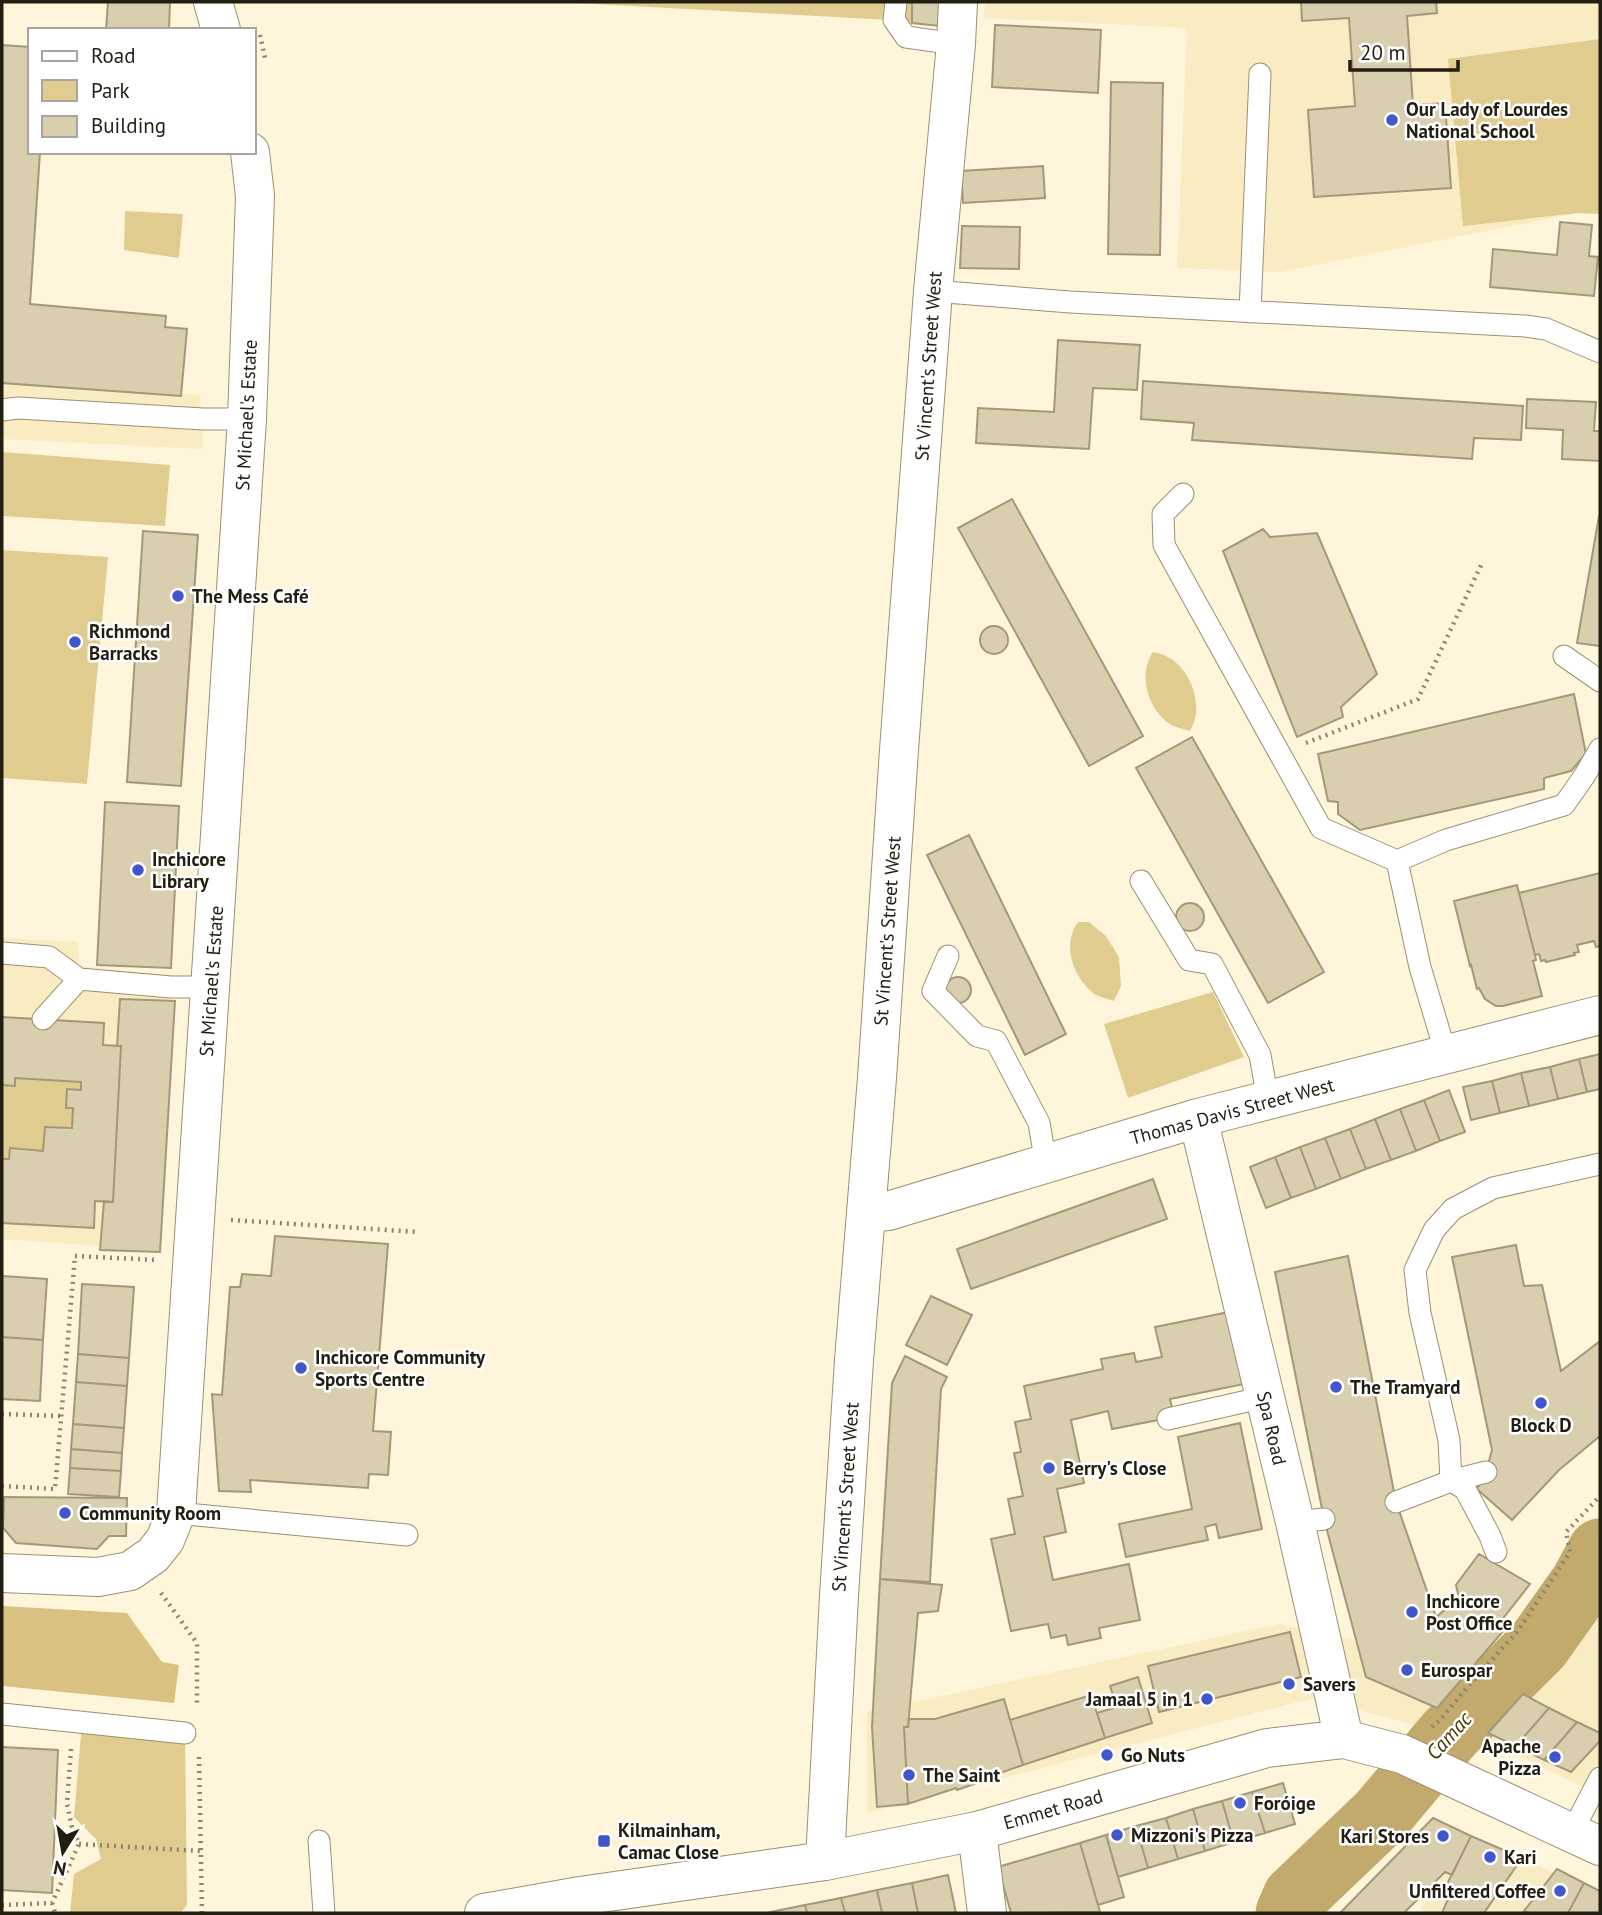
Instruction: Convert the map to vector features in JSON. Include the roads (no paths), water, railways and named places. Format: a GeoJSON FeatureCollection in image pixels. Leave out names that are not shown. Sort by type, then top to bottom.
{"type":"FeatureCollection","features":[{"type":"Feature","properties":{"kind":"street","name":"St Vincent's Street West"},"geometry":{"type":"LineString","coordinates":[[825,1861],[852,1387],[933,291],[958,2]]}},
{"type":"Feature","properties":{"kind":"street","name":"St Michael's Estate"},"geometry":{"type":"LineString","coordinates":[[2,1573],[98,1577],[130,1571],[153,1555],[165,1540],[176,1513],[247,419],[255,196],[250,154]]}},
{"type":"Feature","properties":{"kind":"street","name":"Thomas Davis Street West"},"geometry":{"type":"LineString","coordinates":[[866,1214],[888,1211],[1198,1118],[1600,1015]]}},
{"type":"Feature","properties":{"kind":"street","name":"Spa Road"},"geometry":{"type":"LineString","coordinates":[[1198,1118],[1265,1397],[1310,1521],[1344,1739]]}},
{"type":"Feature","properties":{"kind":"street","name":"Emmet Road"},"geometry":{"type":"LineString","coordinates":[[484,1913],[580,1896],[825,1861],[977,1831],[1267,1748],[1344,1739],[1402,1754],[1586,1839]]}},
{"type":"Feature","properties":{"kind":"street"},"geometry":{"type":"LineString","coordinates":[[977,1831],[987,1913]]}},
{"type":"Feature","properties":{"kind":"lane"},"geometry":{"type":"LineString","coordinates":[[896,2],[894,20],[906,37],[956,44]]}},
{"type":"Feature","properties":{"kind":"lane"},"geometry":{"type":"LineString","coordinates":[[1250,312],[1260,74]]}},
{"type":"Feature","properties":{"kind":"lane"},"geometry":{"type":"LineString","coordinates":[[933,291],[1070,302],[1525,326],[1546,329],[1600,352]]}},
{"type":"Feature","properties":{"kind":"lane"},"geometry":{"type":"LineString","coordinates":[[2,410],[18,408],[203,419],[247,419]]}},
{"type":"Feature","properties":{"kind":"lane"},"geometry":{"type":"LineString","coordinates":[[1183,494],[1163,514],[1164,545],[1321,828],[1397,860],[1446,840],[1564,805],[1600,749]]}},
{"type":"Feature","properties":{"kind":"lane"},"geometry":{"type":"LineString","coordinates":[[1564,656],[1600,681]]}},
{"type":"Feature","properties":{"kind":"lane"},"geometry":{"type":"LineString","coordinates":[[1397,860],[1420,967],[1446,1054]]}},
{"type":"Feature","properties":{"kind":"lane"},"geometry":{"type":"LineString","coordinates":[[1141,881],[1189,960],[1212,964],[1261,1055],[1268,1100]]}},
{"type":"Feature","properties":{"kind":"lane"},"geometry":{"type":"LineString","coordinates":[[2,953],[49,957],[79,979],[171,987],[210,987]]}},
{"type":"Feature","properties":{"kind":"lane"},"geometry":{"type":"LineString","coordinates":[[948,956],[933,990],[977,1036],[996,1041],[1039,1123],[1046,1164]]}},
{"type":"Feature","properties":{"kind":"lane"},"geometry":{"type":"LineString","coordinates":[[43,1019],[79,979]]}},
{"type":"Feature","properties":{"kind":"lane"},"geometry":{"type":"LineString","coordinates":[[1451,1481],[1449,1440],[1420,1313],[1415,1270],[1429,1240],[1452,1209],[1493,1188],[1600,1164]]}},
{"type":"Feature","properties":{"kind":"lane"},"geometry":{"type":"LineString","coordinates":[[1168,1419],[1265,1397]]}},
{"type":"Feature","properties":{"kind":"lane"},"geometry":{"type":"LineString","coordinates":[[1396,1502],[1451,1481],[1486,1472]]}},
{"type":"Feature","properties":{"kind":"lane"},"geometry":{"type":"LineString","coordinates":[[1451,1481],[1465,1489],[1496,1552]]}},
{"type":"Feature","properties":{"kind":"lane"},"geometry":{"type":"LineString","coordinates":[[176,1513],[407,1535]]}},
{"type":"Feature","properties":{"kind":"lane"},"geometry":{"type":"LineString","coordinates":[[2,1714],[184,1734]]}},
{"type":"Feature","properties":{"kind":"lane"},"geometry":{"type":"LineString","coordinates":[[1586,1839],[1600,1778]]}},
{"type":"Feature","properties":{"kind":"lane"},"geometry":{"type":"LineString","coordinates":[[319,1841],[324,1913]]}},
{"type":"Feature","properties":{"kind":"waterway","name":"Camac"},"geometry":{"type":"LineString","coordinates":[[1288,1913],[1295,1897],[1381,1815],[1450,1733],[1538,1646],[1582,1584],[1600,1551]]}},
{"type":"Feature","properties":{"kind":"place","name":"Our Lady of Lourdes National School"},"geometry":{"type":"Point","coordinates":[1392,120]}},
{"type":"Feature","properties":{"kind":"place","name":"The Mess Café"},"geometry":{"type":"Point","coordinates":[178,596]}},
{"type":"Feature","properties":{"kind":"place","name":"Richmond Barracks"},"geometry":{"type":"Point","coordinates":[75,642]}},
{"type":"Feature","properties":{"kind":"place","name":"Inchicore Library"},"geometry":{"type":"Point","coordinates":[138,870]}},
{"type":"Feature","properties":{"kind":"place","name":"Inchicore Community Sports Centre"},"geometry":{"type":"Point","coordinates":[301,1368]}},
{"type":"Feature","properties":{"kind":"place","name":"The Tramyard"},"geometry":{"type":"Point","coordinates":[1336,1387]}},
{"type":"Feature","properties":{"kind":"place","name":"Block D"},"geometry":{"type":"Point","coordinates":[1541,1403]}},
{"type":"Feature","properties":{"kind":"place","name":"Berry's Close"},"geometry":{"type":"Point","coordinates":[1049,1468]}},
{"type":"Feature","properties":{"kind":"place","name":"Community Room"},"geometry":{"type":"Point","coordinates":[65,1513]}},
{"type":"Feature","properties":{"kind":"place","name":"Inchicore Post Office"},"geometry":{"type":"Point","coordinates":[1412,1612]}},
{"type":"Feature","properties":{"kind":"place","name":"Eurospar"},"geometry":{"type":"Point","coordinates":[1407,1670]}},
{"type":"Feature","properties":{"kind":"place","name":"Savers"},"geometry":{"type":"Point","coordinates":[1289,1684]}},
{"type":"Feature","properties":{"kind":"place","name":"Jamaal 5 in 1"},"geometry":{"type":"Point","coordinates":[1207,1699]}},
{"type":"Feature","properties":{"kind":"place","name":"Go Nuts"},"geometry":{"type":"Point","coordinates":[1107,1755]}},
{"type":"Feature","properties":{"kind":"place","name":"Apache Pizza"},"geometry":{"type":"Point","coordinates":[1555,1757]}},
{"type":"Feature","properties":{"kind":"place","name":"The Saint"},"geometry":{"type":"Point","coordinates":[909,1775]}},
{"type":"Feature","properties":{"kind":"place","name":"Foróige"},"geometry":{"type":"Point","coordinates":[1240,1803]}},
{"type":"Feature","properties":{"kind":"place","name":"Mizzoni's Pizza"},"geometry":{"type":"Point","coordinates":[1117,1835]}},
{"type":"Feature","properties":{"kind":"place","name":"Kari Stores"},"geometry":{"type":"Point","coordinates":[1443,1836]}},
{"type":"Feature","properties":{"kind":"place","name":"Kilmainham, Camac Close"},"geometry":{"type":"Point","coordinates":[604,1841]}},
{"type":"Feature","properties":{"kind":"place","name":"Kari"},"geometry":{"type":"Point","coordinates":[1490,1857]}},
{"type":"Feature","properties":{"kind":"place","name":"Unfiltered Coffee"},"geometry":{"type":"Point","coordinates":[1560,1891]}}]}
